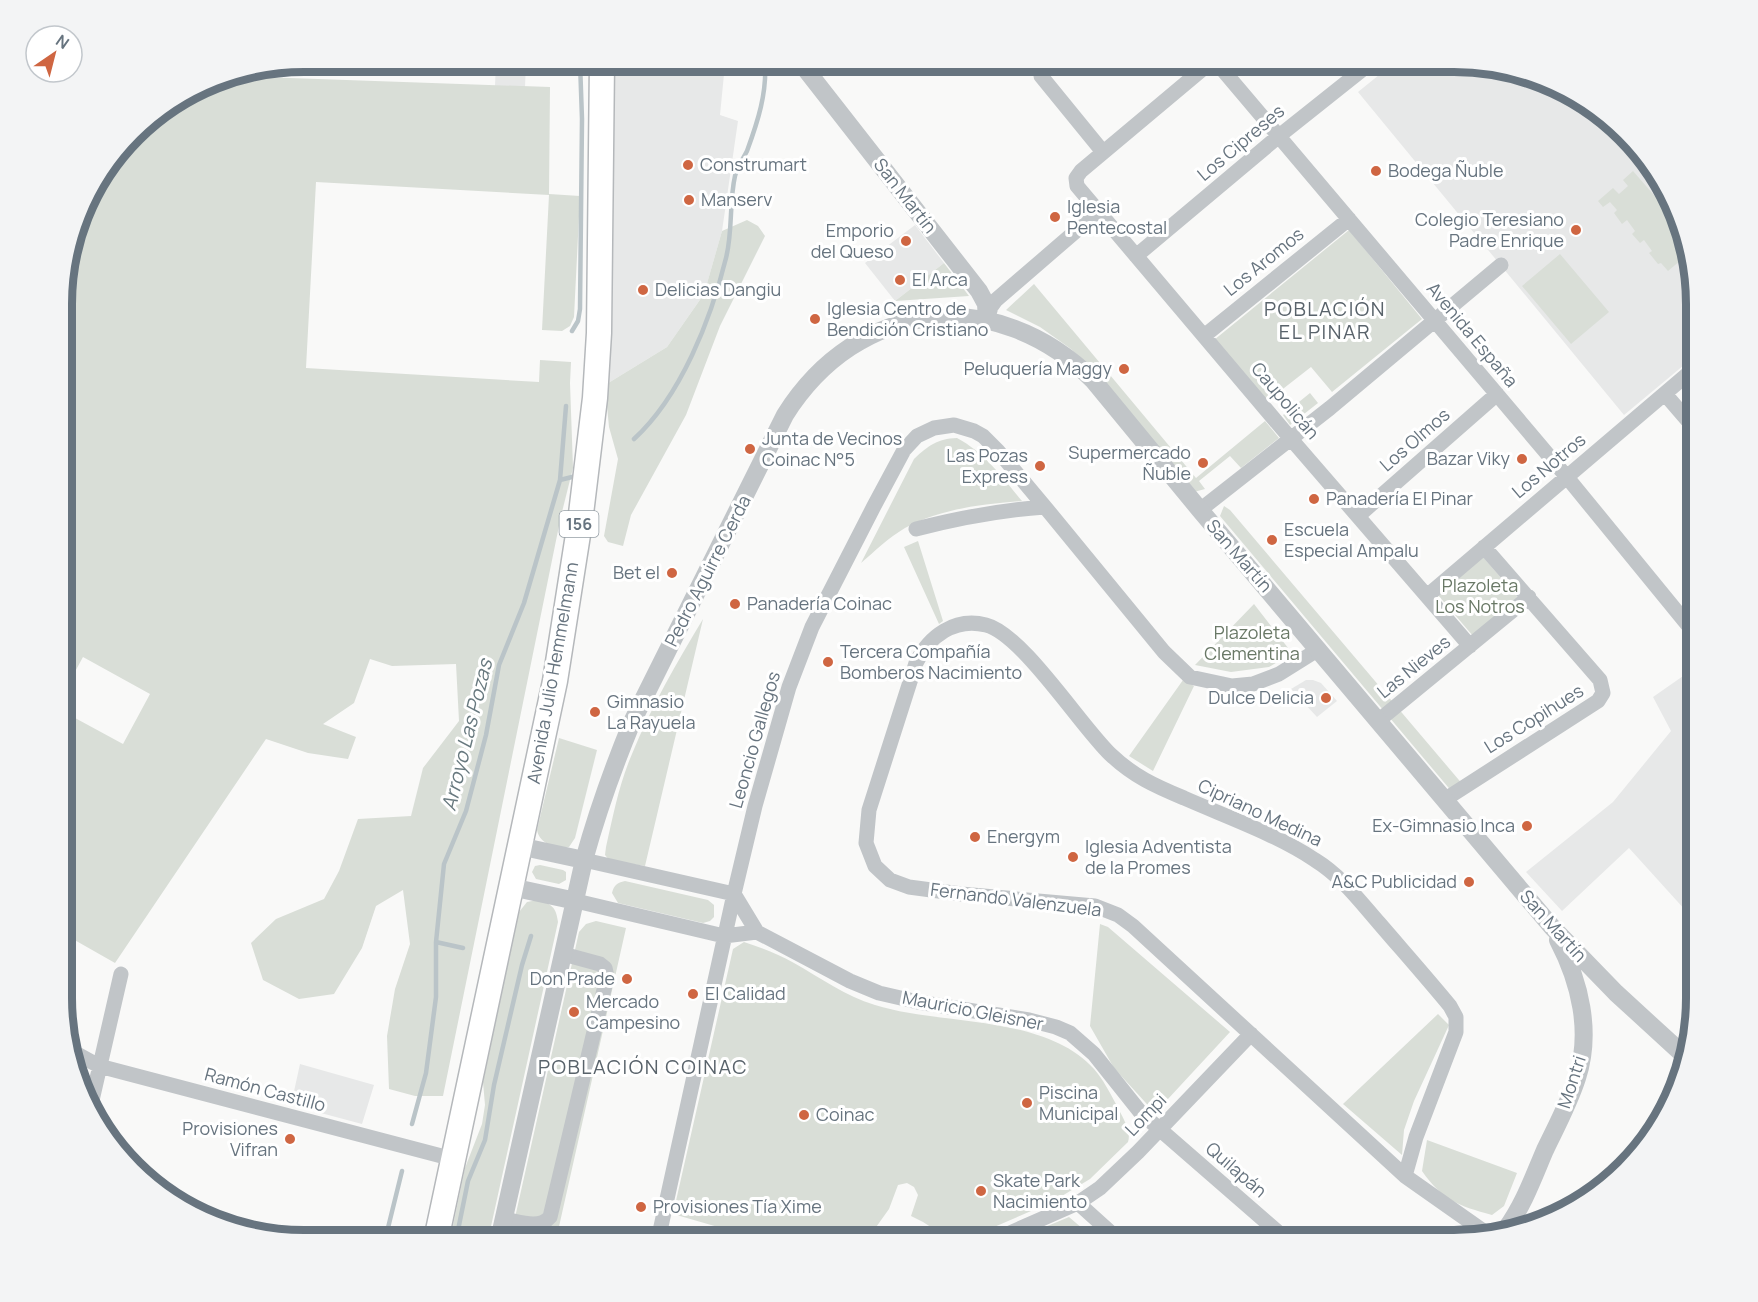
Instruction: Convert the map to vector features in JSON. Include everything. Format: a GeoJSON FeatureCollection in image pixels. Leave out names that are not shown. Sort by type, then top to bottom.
{"type":"FeatureCollection","features":[{"type":"Feature","properties":{"kind":"highway","name":"Avenida Julio Hemmelmann"},"geometry":{"type":"LineString","coordinates":[[438,1230],[555,681],[580,522],[595,398],[600,333],[602,72]]}},
{"type":"Feature","properties":{"kind":"street","name":"San Martín"},"geometry":{"type":"LineString","coordinates":[[808,72],[979,291],[986,304],[987,320],[1026,332],[1045,341],[1078,365],[1093,380],[1443,800],[1552,927],[1616,993],[1680,1051]]}},
{"type":"Feature","properties":{"kind":"street"},"geometry":{"type":"LineString","coordinates":[[1041,72],[1042,77],[1103,152],[1199,72]]}},
{"type":"Feature","properties":{"kind":"street","name":"Avenida España"},"geometry":{"type":"LineString","coordinates":[[1225,72],[1566,476],[1686,623]]}},
{"type":"Feature","properties":{"kind":"street","name":"Los Cipreses"},"geometry":{"type":"LineString","coordinates":[[1136,256],[1359,72]]}},
{"type":"Feature","properties":{"kind":"street","name":"Caupolicán"},"geometry":{"type":"LineString","coordinates":[[1103,152],[1081,171],[1076,178],[1077,186],[1470,646]]}},
{"type":"Feature","properties":{"kind":"street"},"geometry":{"type":"LineString","coordinates":[[987,320],[996,300],[1098,212]]}},
{"type":"Feature","properties":{"kind":"street","name":"Los Aromos"},"geometry":{"type":"LineString","coordinates":[[1204,336],[1349,219]]}},
{"type":"Feature","properties":{"kind":"street"},"geometry":{"type":"LineString","coordinates":[[1200,510],[1291,439],[1501,265]]}},
{"type":"Feature","properties":{"kind":"street","name":"Pedro Aguirre Cerda"},"geometry":{"type":"LineString","coordinates":[[501,1230],[594,822],[632,722],[785,415],[814,376],[836,356],[861,340],[888,328],[926,319],[987,320]]}},
{"type":"Feature","properties":{"kind":"street","name":"Los Notros"},"geometry":{"type":"LineString","coordinates":[[1427,596],[1686,376]]}},
{"type":"Feature","properties":{"kind":"street","name":"Los Olmos"},"geometry":{"type":"LineString","coordinates":[[1358,516],[1497,394]]}},
{"type":"Feature","properties":{"kind":"street"},"geometry":{"type":"LineString","coordinates":[[1665,394],[1686,418]]}},
{"type":"Feature","properties":{"kind":"street","name":"Leoncio Gallegos"},"geometry":{"type":"LineString","coordinates":[[660,1230],[724,936],[761,785],[789,687],[812,627],[874,506],[910,443],[925,431],[954,425],[983,436],[1045,507],[1164,652],[1190,677],[1232,686],[1253,684],[1279,674],[1319,649]]}},
{"type":"Feature","properties":{"kind":"street"},"geometry":{"type":"LineString","coordinates":[[916,528],[1015,509],[1045,507]]}},
{"type":"Feature","properties":{"kind":"street","name":"Los Copihues"},"geometry":{"type":"LineString","coordinates":[[1443,800],[1598,701],[1602,696],[1603,686],[1600,680],[1484,547]]}},
{"type":"Feature","properties":{"kind":"street","name":"Las Nieves"},"geometry":{"type":"LineString","coordinates":[[1378,721],[1529,597]]}},
{"type":"Feature","properties":{"kind":"street","name":"Cipriano Medina"},"geometry":{"type":"LineString","coordinates":[[950,627],[966,624],[986,625],[1004,633],[1109,753],[1130,772],[1158,787],[1296,848],[1337,875],[1450,1006],[1456,1017],[1455,1032],[1416,1137],[1405,1176]]}},
{"type":"Feature","properties":{"kind":"street","name":"Fernando Valenzuela"},"geometry":{"type":"LineString","coordinates":[[950,627],[927,643],[916,663],[869,810],[866,843],[875,866],[890,880],[909,887],[1095,906],[1118,915],[1133,926],[1405,1176],[1480,1229]]}},
{"type":"Feature","properties":{"kind":"street"},"geometry":{"type":"LineString","coordinates":[[511,887],[724,936],[757,932],[734,894],[519,846]]}},
{"type":"Feature","properties":{"kind":"street","name":"Montri"},"geometry":{"type":"LineString","coordinates":[[1520,1218],[1577,1078],[1584,1036],[1581,1006],[1574,976],[1552,927]]}},
{"type":"Feature","properties":{"kind":"street","name":"Mauricio Gleisner"},"geometry":{"type":"LineString","coordinates":[[757,932],[850,981],[879,993],[918,1002],[1029,1020],[1070,1033],[1094,1054],[1126,1096],[1160,1130]]}},
{"type":"Feature","properties":{"kind":"street"},"geometry":{"type":"LineString","coordinates":[[504,1219],[538,1224],[546,1222],[549,1217],[607,977],[605,968],[600,964],[563,954]]}},
{"type":"Feature","properties":{"kind":"street"},"geometry":{"type":"LineString","coordinates":[[93,1094],[121,974]]}},
{"type":"Feature","properties":{"kind":"street"},"geometry":{"type":"LineString","coordinates":[[1581,1006],[1584,999],[1594,991],[1605,989],[1616,993]]}},
{"type":"Feature","properties":{"kind":"street","name":"Lompi"},"geometry":{"type":"LineString","coordinates":[[1017,1230],[1078,1203],[1100,1188],[1160,1130],[1251,1034]]}},
{"type":"Feature","properties":{"kind":"street","name":"Ramón Castillo"},"geometry":{"type":"LineString","coordinates":[[79,1055],[99,1066],[453,1159]]}},
{"type":"Feature","properties":{"kind":"street","name":"Quilapán"},"geometry":{"type":"LineString","coordinates":[[1160,1130],[1275,1230]]}},
{"type":"Feature","properties":{"kind":"street"},"geometry":{"type":"LineString","coordinates":[[1078,1203],[1108,1230]]}},
{"type":"Feature","properties":{"kind":"shaded area"},"geometry":{"type":"Polygon","coordinates":[[[496,72],[526,72],[525,87],[495,86],[496,72]]]}},
{"type":"Feature","properties":{"kind":"shaded area"},"geometry":{"type":"Polygon","coordinates":[[[607,72],[724,72],[720,115],[738,121],[722,231],[704,294],[667,347],[605,385],[607,72]]]}},
{"type":"Feature","properties":{"kind":"shaded area","name":"Colegio Teresiano Padre Enrique"},"geometry":{"type":"Polygon","coordinates":[[[1383,72],[1470,72],[1500,76],[1529,84],[1557,96],[1583,111],[1607,129],[1629,151],[1647,175],[1674,229],[1682,258],[1686,288],[1686,363],[1624,415],[1358,92],[1383,72]]]}},
{"type":"Feature","properties":{"kind":"shaded area"},"geometry":{"type":"Polygon","coordinates":[[[915,225],[944,263],[895,301],[865,263],[915,225]]]}},
{"type":"Feature","properties":{"kind":"shaded area"},"geometry":{"type":"Polygon","coordinates":[[[1686,674],[1686,911],[1629,848],[1562,911],[1526,872],[1613,802],[1671,731],[1653,697],[1686,674]]]}},
{"type":"Feature","properties":{"kind":"shaded area"},"geometry":{"type":"Polygon","coordinates":[[[1306,680],[1321,683],[1337,701],[1317,717],[1291,689],[1306,680]]]}},
{"type":"Feature","properties":{"kind":"shaded area"},"geometry":{"type":"Polygon","coordinates":[[[300,1064],[374,1085],[362,1124],[291,1105],[300,1064]]]}},
{"type":"Feature","properties":{"kind":"green space"},"geometry":{"type":"Polygon","coordinates":[[[255,77],[550,87],[549,194],[580,196],[574,317],[570,326],[562,331],[542,330],[549,195],[316,182],[306,368],[539,382],[540,360],[571,362],[573,468],[561,516],[443,1096],[415,1096],[389,1089],[387,1036],[395,989],[410,944],[403,890],[376,906],[362,948],[334,994],[299,999],[263,980],[251,943],[276,919],[324,899],[339,871],[358,819],[411,816],[423,768],[459,721],[456,664],[392,666],[370,659],[354,703],[323,724],[356,737],[348,759],[308,753],[266,739],[115,963],[72,939],[72,716],[123,744],[150,694],[83,657],[72,677],[72,288],[76,258],[84,229],[103,188],[129,151],[151,129],[188,103],[229,84],[255,77]]]}},
{"type":"Feature","properties":{"kind":"green space"},"geometry":{"type":"Polygon","coordinates":[[[1633,171],[1665,208],[1674,229],[1682,259],[1668,271],[1649,253],[1652,251],[1644,240],[1640,243],[1632,234],[1635,231],[1627,220],[1622,224],[1614,213],[1617,210],[1610,202],[1603,207],[1598,201],[1613,188],[1619,194],[1628,186],[1623,180],[1633,171]]]}},
{"type":"Feature","properties":{"kind":"green space"},"geometry":{"type":"Polygon","coordinates":[[[747,220],[758,226],[765,236],[720,326],[686,415],[631,515],[623,546],[608,542],[604,536],[618,459],[609,427],[605,385],[667,347],[704,294],[722,231],[747,220]]]}},
{"type":"Feature","properties":{"kind":"green space"},"geometry":{"type":"Polygon","coordinates":[[[1349,230],[1422,319],[1332,392],[1311,367],[1265,403],[1214,340],[1349,230]]]}},
{"type":"Feature","properties":{"kind":"green space"},"geometry":{"type":"Polygon","coordinates":[[[1560,254],[1609,312],[1571,344],[1522,286],[1560,254]]]}},
{"type":"Feature","properties":{"kind":"green space"},"geometry":{"type":"Polygon","coordinates":[[[944,263],[969,296],[895,301],[944,263]]]}},
{"type":"Feature","properties":{"kind":"green space"},"geometry":{"type":"Polygon","coordinates":[[[1034,284],[1196,478],[1265,421],[1279,438],[1241,468],[1230,456],[1199,481],[1205,489],[1194,492],[1098,377],[1071,349],[1040,327],[1006,310],[1034,284]]]}},
{"type":"Feature","properties":{"kind":"green space"},"geometry":{"type":"Polygon","coordinates":[[[1310,393],[1318,403],[1290,425],[1283,415],[1310,393]]]}},
{"type":"Feature","properties":{"kind":"green space"},"geometry":{"type":"Polygon","coordinates":[[[957,438],[985,458],[1022,501],[962,508],[932,516],[905,528],[861,563],[914,459],[934,444],[957,438]]]}},
{"type":"Feature","properties":{"kind":"green space"},"geometry":{"type":"Polygon","coordinates":[[[1224,506],[1230,510],[1464,786],[1453,793],[1220,516],[1224,506]]]}},
{"type":"Feature","properties":{"kind":"green space"},"geometry":{"type":"Polygon","coordinates":[[[918,541],[943,621],[939,624],[904,547],[918,541]]]}},
{"type":"Feature","properties":{"kind":"green space","name":"Plazoleta Los Notros"},"geometry":{"type":"Polygon","coordinates":[[[1483,557],[1520,600],[1473,636],[1438,595],[1483,557]]]}},
{"type":"Feature","properties":{"kind":"green space","name":"Plazoleta Clementina"},"geometry":{"type":"Polygon","coordinates":[[[1254,604],[1292,653],[1269,667],[1231,672],[1195,665],[1254,604]]]}},
{"type":"Feature","properties":{"kind":"green space"},"geometry":{"type":"Polygon","coordinates":[[[703,619],[645,866],[610,861],[605,855],[606,847],[627,765],[656,702],[703,619]]]}},
{"type":"Feature","properties":{"kind":"green space"},"geometry":{"type":"Polygon","coordinates":[[[1183,680],[1194,686],[1153,771],[1129,756],[1183,680]]]}},
{"type":"Feature","properties":{"kind":"green space"},"geometry":{"type":"Polygon","coordinates":[[[559,738],[597,750],[575,838],[569,847],[564,848],[545,842],[538,835],[537,830],[559,738]]]}},
{"type":"Feature","properties":{"kind":"green space"},"geometry":{"type":"Polygon","coordinates":[[[535,866],[563,870],[566,872],[566,880],[559,884],[536,879],[532,872],[535,866]]]}},
{"type":"Feature","properties":{"kind":"green space"},"geometry":{"type":"Polygon","coordinates":[[[625,881],[708,900],[714,905],[714,917],[703,923],[618,903],[612,893],[616,885],[625,881]]]}},
{"type":"Feature","properties":{"kind":"green space"},"geometry":{"type":"Polygon","coordinates":[[[537,900],[546,903],[556,913],[558,922],[490,1230],[452,1230],[465,1168],[482,1124],[485,1105],[483,1082],[519,912],[527,902],[537,900]]]}},
{"type":"Feature","properties":{"kind":"green space"},"geometry":{"type":"Polygon","coordinates":[[[596,921],[626,928],[558,1230],[512,1230],[579,932],[586,924],[596,921]]]}},
{"type":"Feature","properties":{"kind":"green space"},"geometry":{"type":"Polygon","coordinates":[[[1100,924],[1108,927],[1230,1032],[1155,1113],[1114,1068],[1090,1026],[1100,924]]]}},
{"type":"Feature","properties":{"kind":"green space"},"geometry":{"type":"Polygon","coordinates":[[[744,942],[764,949],[794,963],[843,992],[875,1005],[902,1012],[1020,1030],[1048,1039],[1073,1051],[1094,1069],[1106,1086],[1129,1133],[1128,1142],[1090,1179],[1052,1202],[987,1230],[935,1230],[911,1216],[918,1195],[914,1187],[907,1183],[898,1185],[889,1209],[874,1230],[728,1230],[673,1214],[733,949],[744,942]]]}},
{"type":"Feature","properties":{"kind":"green space"},"geometry":{"type":"Polygon","coordinates":[[[1438,1014],[1449,1025],[1414,1101],[1404,1130],[1402,1155],[1343,1104],[1438,1014]]]}},
{"type":"Feature","properties":{"kind":"green space"},"geometry":{"type":"Polygon","coordinates":[[[1427,1140],[1517,1173],[1504,1206],[1492,1215],[1461,1205],[1437,1189],[1422,1171],[1427,1140]]]}},
{"type":"Feature","properties":{"kind":"green space"},"geometry":{"type":"Polygon","coordinates":[[[1069,1217],[1084,1230],[1038,1230],[1069,1217]]]}},
{"type":"Feature","properties":{"kind":"waterway"},"geometry":{"type":"LineString","coordinates":[[572,331],[578,321],[580,309],[580,72]]}},
{"type":"Feature","properties":{"kind":"waterway","name":"Arroyo Las Pozas"},"geometry":{"type":"LineString","coordinates":[[634,439],[651,421],[680,379],[712,306],[728,248],[735,176],[755,129],[765,85],[765,72]]}},
{"type":"Feature","properties":{"kind":"waterway"},"geometry":{"type":"LineString","coordinates":[[560,480],[566,406]]}},
{"type":"Feature","properties":{"kind":"waterway","name":"Arroyo Las Pozas"},"geometry":{"type":"LineString","coordinates":[[412,1124],[426,1073],[436,997],[436,942],[444,864],[466,811],[486,735],[499,665],[524,603],[560,480],[576,476]]}},
{"type":"Feature","properties":{"kind":"waterway"},"geometry":{"type":"LineString","coordinates":[[458,1230],[468,1181],[485,1140],[494,1085],[531,936]]}},
{"type":"Feature","properties":{"kind":"waterway"},"geometry":{"type":"LineString","coordinates":[[436,942],[463,948]]}},
{"type":"Feature","properties":{"kind":"waterway","name":"Arroyo Las Pozas"},"geometry":{"type":"LineString","coordinates":[[387,1230],[402,1171]]}},
{"type":"Feature","properties":{"kind":"place","name":"Construmart"},"geometry":{"type":"Point","coordinates":[688,165]}},
{"type":"Feature","properties":{"kind":"place","name":"Bodega Ñuble"},"geometry":{"type":"Point","coordinates":[1376,171]}},
{"type":"Feature","properties":{"kind":"place","name":"Manserv"},"geometry":{"type":"Point","coordinates":[689,200]}},
{"type":"Feature","properties":{"kind":"place","name":"Iglesia Pentecostal"},"geometry":{"type":"Point","coordinates":[1055,217]}},
{"type":"Feature","properties":{"kind":"place","name":"Colegio Teresiano Padre Enrique"},"geometry":{"type":"Point","coordinates":[1576,230]}},
{"type":"Feature","properties":{"kind":"place","name":"Emporio del Queso"},"geometry":{"type":"Point","coordinates":[906,241]}},
{"type":"Feature","properties":{"kind":"place","name":"El Arca"},"geometry":{"type":"Point","coordinates":[900,280]}},
{"type":"Feature","properties":{"kind":"place","name":"Delicias Dangiu"},"geometry":{"type":"Point","coordinates":[643,290]}},
{"type":"Feature","properties":{"kind":"place","name":"Iglesia Centro de Bendición Cristiano"},"geometry":{"type":"Point","coordinates":[815,319]}},
{"type":"Feature","properties":{"kind":"place","name":"Peluquería Maggy"},"geometry":{"type":"Point","coordinates":[1124,369]}},
{"type":"Feature","properties":{"kind":"place","name":"Junta de Vecinos Coinac N°5"},"geometry":{"type":"Point","coordinates":[750,449]}},
{"type":"Feature","properties":{"kind":"place","name":"Bazar Viky"},"geometry":{"type":"Point","coordinates":[1522,459]}},
{"type":"Feature","properties":{"kind":"place","name":"Supermercado Ñuble"},"geometry":{"type":"Point","coordinates":[1203,463]}},
{"type":"Feature","properties":{"kind":"place","name":"Las Pozas Express"},"geometry":{"type":"Point","coordinates":[1040,466]}},
{"type":"Feature","properties":{"kind":"place","name":"Panadería El Pinar"},"geometry":{"type":"Point","coordinates":[1314,499]}},
{"type":"Feature","properties":{"kind":"place","name":"Escuela Especial Ampalu"},"geometry":{"type":"Point","coordinates":[1272,540]}},
{"type":"Feature","properties":{"kind":"place","name":"Bet el"},"geometry":{"type":"Point","coordinates":[672,573]}},
{"type":"Feature","properties":{"kind":"place","name":"Panadería Coinac"},"geometry":{"type":"Point","coordinates":[735,604]}},
{"type":"Feature","properties":{"kind":"place","name":"Tercera Compañía Bomberos Nacimiento"},"geometry":{"type":"Point","coordinates":[828,662]}},
{"type":"Feature","properties":{"kind":"place","name":"Dulce Delicia"},"geometry":{"type":"Point","coordinates":[1326,698]}},
{"type":"Feature","properties":{"kind":"place","name":"Gimnasio La Rayuela"},"geometry":{"type":"Point","coordinates":[595,712]}},
{"type":"Feature","properties":{"kind":"place","name":"Ex-Gimnasio Inca"},"geometry":{"type":"Point","coordinates":[1527,826]}},
{"type":"Feature","properties":{"kind":"place","name":"Energym"},"geometry":{"type":"Point","coordinates":[975,837]}},
{"type":"Feature","properties":{"kind":"place","name":"Iglesia Adventista de la Promes"},"geometry":{"type":"Point","coordinates":[1073,857]}},
{"type":"Feature","properties":{"kind":"place","name":"A&C Publicidad"},"geometry":{"type":"Point","coordinates":[1469,882]}},
{"type":"Feature","properties":{"kind":"place","name":"Don Prade"},"geometry":{"type":"Point","coordinates":[627,979]}},
{"type":"Feature","properties":{"kind":"place","name":"El Calidad"},"geometry":{"type":"Point","coordinates":[693,994]}},
{"type":"Feature","properties":{"kind":"place","name":"Mercado Campesino"},"geometry":{"type":"Point","coordinates":[574,1012]}},
{"type":"Feature","properties":{"kind":"place","name":"Piscina Municipal"},"geometry":{"type":"Point","coordinates":[1027,1103]}},
{"type":"Feature","properties":{"kind":"place","name":"Coinac"},"geometry":{"type":"Point","coordinates":[804,1115]}},
{"type":"Feature","properties":{"kind":"place","name":"Provisiones Vifran"},"geometry":{"type":"Point","coordinates":[290,1139]}},
{"type":"Feature","properties":{"kind":"place","name":"Skate Park Nacimiento"},"geometry":{"type":"Point","coordinates":[981,1191]}},
{"type":"Feature","properties":{"kind":"place","name":"Provisiones Tía Xime"},"geometry":{"type":"Point","coordinates":[641,1207]}},
{"type":"Feature","properties":{"kind":"district","name":"POBLACIÓN EL PINAR"},"geometry":{"type":"Point","coordinates":[1325,320]}},
{"type":"Feature","properties":{"kind":"district","name":"POBLACIÓN COINAC"},"geometry":{"type":"Point","coordinates":[643,1067]}}]}
